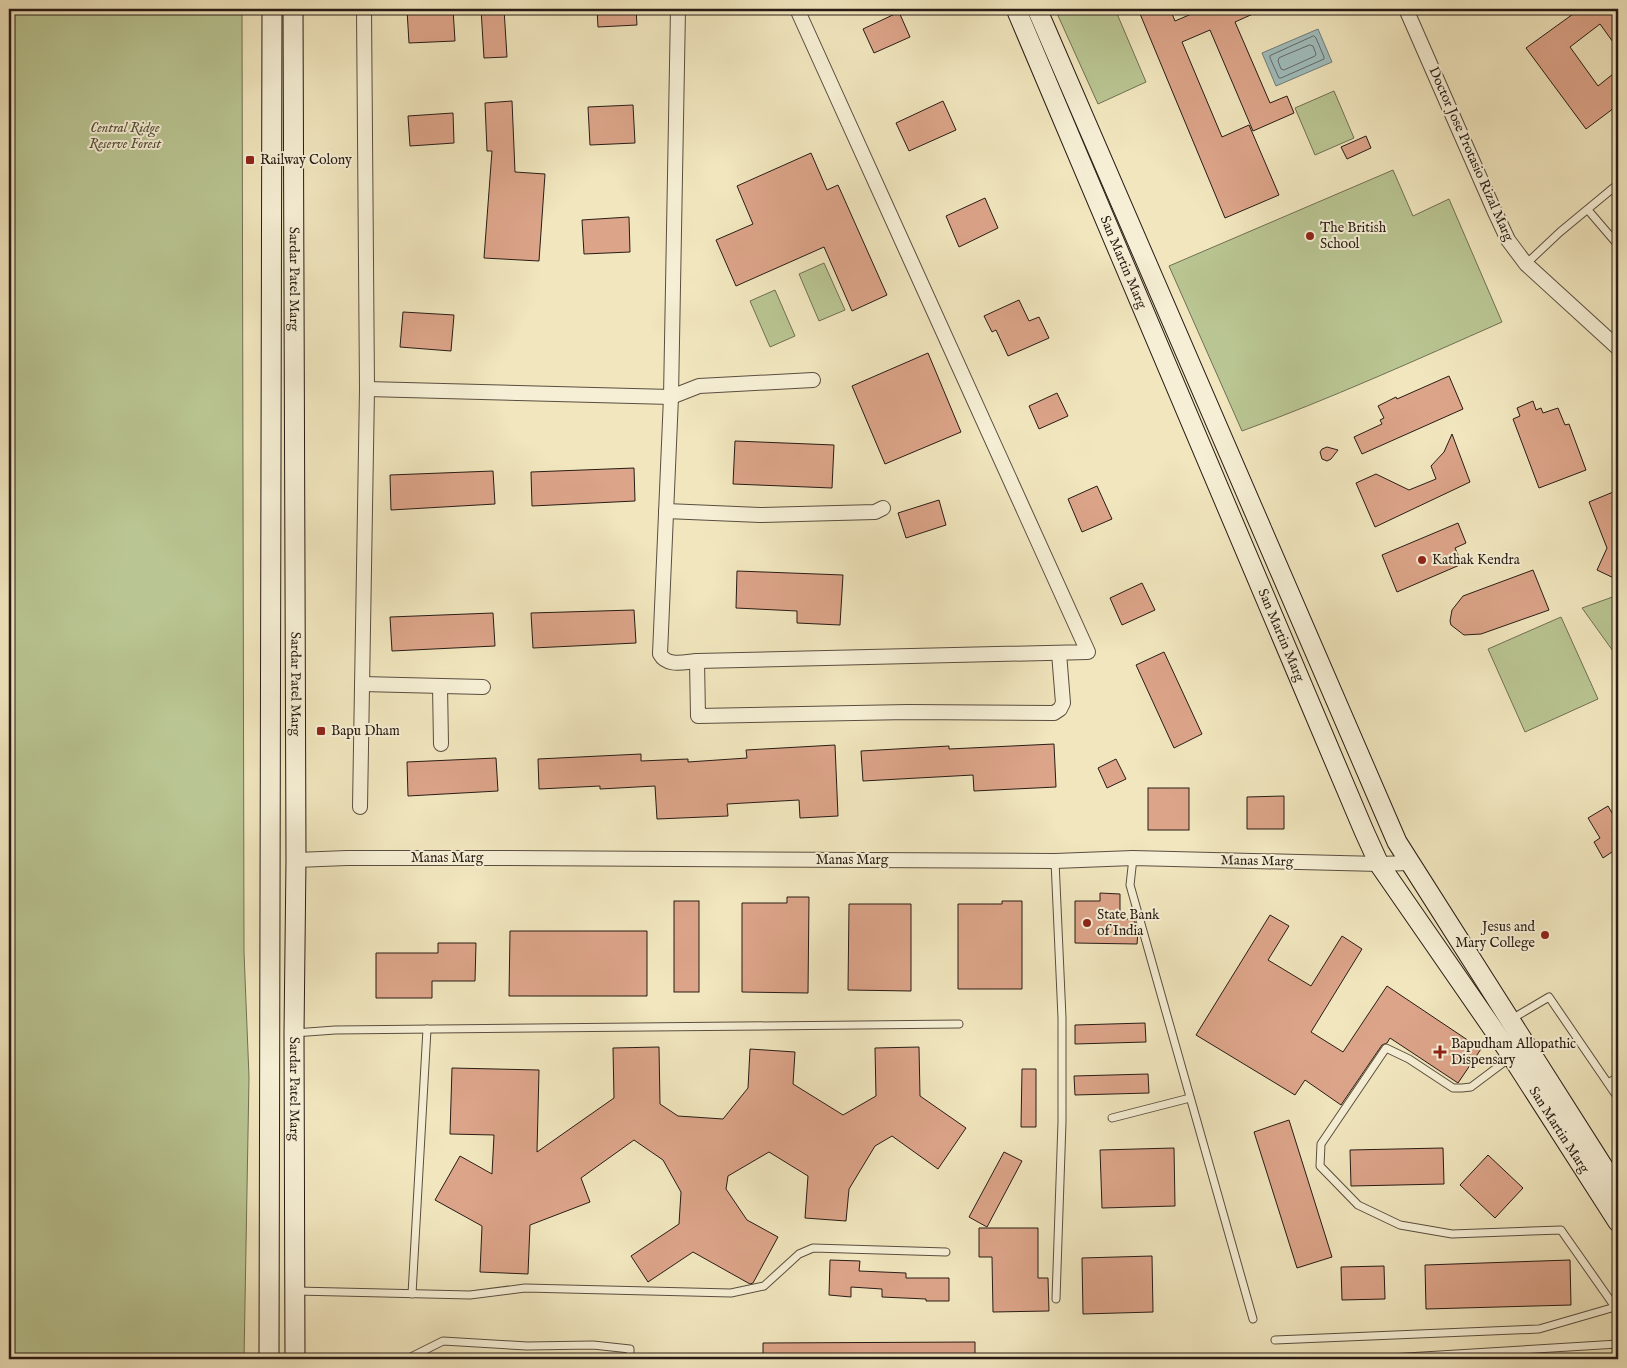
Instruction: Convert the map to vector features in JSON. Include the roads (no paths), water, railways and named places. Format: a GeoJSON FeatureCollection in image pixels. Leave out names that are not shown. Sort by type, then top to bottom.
{"type":"FeatureCollection","features":[{"type":"Feature","properties":{"kind":"main road","name":"Sardar Patel Marg"},"geometry":{"type":"LineString","coordinates":[[269,1359],[272,9]]}},
{"type":"Feature","properties":{"kind":"main road","name":"Sardar Patel Marg"},"geometry":{"type":"LineString","coordinates":[[292,9],[296,860],[294,1033],[295,1359]]}},
{"type":"Feature","properties":{"kind":"main road","name":"San Martin Marg"},"geometry":{"type":"LineString","coordinates":[[1016,9],[1379,864],[1512,1056],[1618,1222]]}},
{"type":"Feature","properties":{"kind":"main road","name":"San Martin Marg"},"geometry":{"type":"LineString","coordinates":[[1037,9],[1397,842],[1618,1190]]}},
{"type":"Feature","properties":{"kind":"street"},"geometry":{"type":"LineString","coordinates":[[360,807],[368,389],[364,9]]}},
{"type":"Feature","properties":{"kind":"street"},"geometry":{"type":"LineString","coordinates":[[678,9],[671,397],[660,654],[666,661],[671,663],[1088,652],[797,9]]}},
{"type":"Feature","properties":{"kind":"street","name":"Doctor Jose Protasio Rizal Marg"},"geometry":{"type":"LineString","coordinates":[[1406,9],[1508,240],[1526,264],[1618,348]]}},
{"type":"Feature","properties":{"kind":"street"},"geometry":{"type":"LineString","coordinates":[[368,389],[671,397],[699,386],[813,380]]}},
{"type":"Feature","properties":{"kind":"street"},"geometry":{"type":"LineString","coordinates":[[666,512],[760,515],[875,512],[883,508]]}},
{"type":"Feature","properties":{"kind":"street"},"geometry":{"type":"LineString","coordinates":[[697,661],[698,716],[908,712],[1054,713],[1060,709],[1063,703],[1059,653]]}},
{"type":"Feature","properties":{"kind":"street"},"geometry":{"type":"LineString","coordinates":[[362,684],[483,687]]}},
{"type":"Feature","properties":{"kind":"street"},"geometry":{"type":"LineString","coordinates":[[440,686],[441,744]]}},
{"type":"Feature","properties":{"kind":"street","name":"Manas Marg"},"geometry":{"type":"LineString","coordinates":[[296,860],[347,858],[509,858],[1055,861],[1133,858],[1379,864],[1409,863]]}},
{"type":"Feature","properties":{"kind":"lane"},"geometry":{"type":"LineString","coordinates":[[1526,264],[1560,232],[1618,184]]}},
{"type":"Feature","properties":{"kind":"lane"},"geometry":{"type":"LineString","coordinates":[[1588,210],[1618,245]]}},
{"type":"Feature","properties":{"kind":"lane"},"geometry":{"type":"LineString","coordinates":[[1133,858],[1130,885],[1253,1319]]}},
{"type":"Feature","properties":{"kind":"lane"},"geometry":{"type":"LineString","coordinates":[[1055,861],[1062,1046],[1062,1122],[1056,1299]]}},
{"type":"Feature","properties":{"kind":"lane"},"geometry":{"type":"LineString","coordinates":[[1510,1020],[1549,998],[1618,1098]]}},
{"type":"Feature","properties":{"kind":"lane"},"geometry":{"type":"LineString","coordinates":[[294,1033],[336,1030],[958,1024]]}},
{"type":"Feature","properties":{"kind":"lane"},"geometry":{"type":"LineString","coordinates":[[412,1294],[427,1029]]}},
{"type":"Feature","properties":{"kind":"lane"},"geometry":{"type":"LineString","coordinates":[[1274,1340],[1539,1329],[1616,1306],[1561,1230],[1452,1234],[1400,1224],[1358,1205],[1320,1166],[1321,1144],[1386,1048],[1409,1059],[1453,1088],[1471,1086],[1512,1056]]}},
{"type":"Feature","properties":{"kind":"lane"},"geometry":{"type":"LineString","coordinates":[[1608,1084],[1618,1077]]}},
{"type":"Feature","properties":{"kind":"lane"},"geometry":{"type":"LineString","coordinates":[[1112,1118],[1190,1098]]}},
{"type":"Feature","properties":{"kind":"lane"},"geometry":{"type":"LineString","coordinates":[[295,1291],[470,1295],[525,1288],[731,1293],[764,1286],[799,1254],[814,1248],[946,1252]]}},
{"type":"Feature","properties":{"kind":"lane"},"geometry":{"type":"LineString","coordinates":[[407,1359],[443,1341],[527,1346],[593,1345],[630,1349],[630,1359]]}},
{"type":"Feature","properties":{"kind":"lane"},"geometry":{"type":"LineString","coordinates":[[1390,1358],[1618,1344]]}},
{"type":"Feature","properties":{"kind":"water"},"geometry":{"type":"Polygon","coordinates":[[[1318,29],[1332,62],[1276,86],[1262,53],[1318,29]]]}},
{"type":"Feature","properties":{"kind":"place","name":"Railway Colony"},"geometry":{"type":"Point","coordinates":[250,160]}},
{"type":"Feature","properties":{"kind":"place","name":"The British School"},"geometry":{"type":"Point","coordinates":[1310,236]}},
{"type":"Feature","properties":{"kind":"place","name":"Kathak Kendra"},"geometry":{"type":"Point","coordinates":[1422,560]}},
{"type":"Feature","properties":{"kind":"place","name":"Bapu Dham"},"geometry":{"type":"Point","coordinates":[321,731]}},
{"type":"Feature","properties":{"kind":"place","name":"State Bank of India"},"geometry":{"type":"Point","coordinates":[1087,923]}},
{"type":"Feature","properties":{"kind":"place","name":"Jesus and Mary College"},"geometry":{"type":"Point","coordinates":[1545,935]}},
{"type":"Feature","properties":{"kind":"place","name":"Bapudham Allopathic Dispensary"},"geometry":{"type":"Point","coordinates":[1440,1052]}},
{"type":"Feature","properties":{"kind":"park label","name":"Central Ridge Reserve Forest"},"geometry":{"type":"Point","coordinates":[125,136]}}]}
